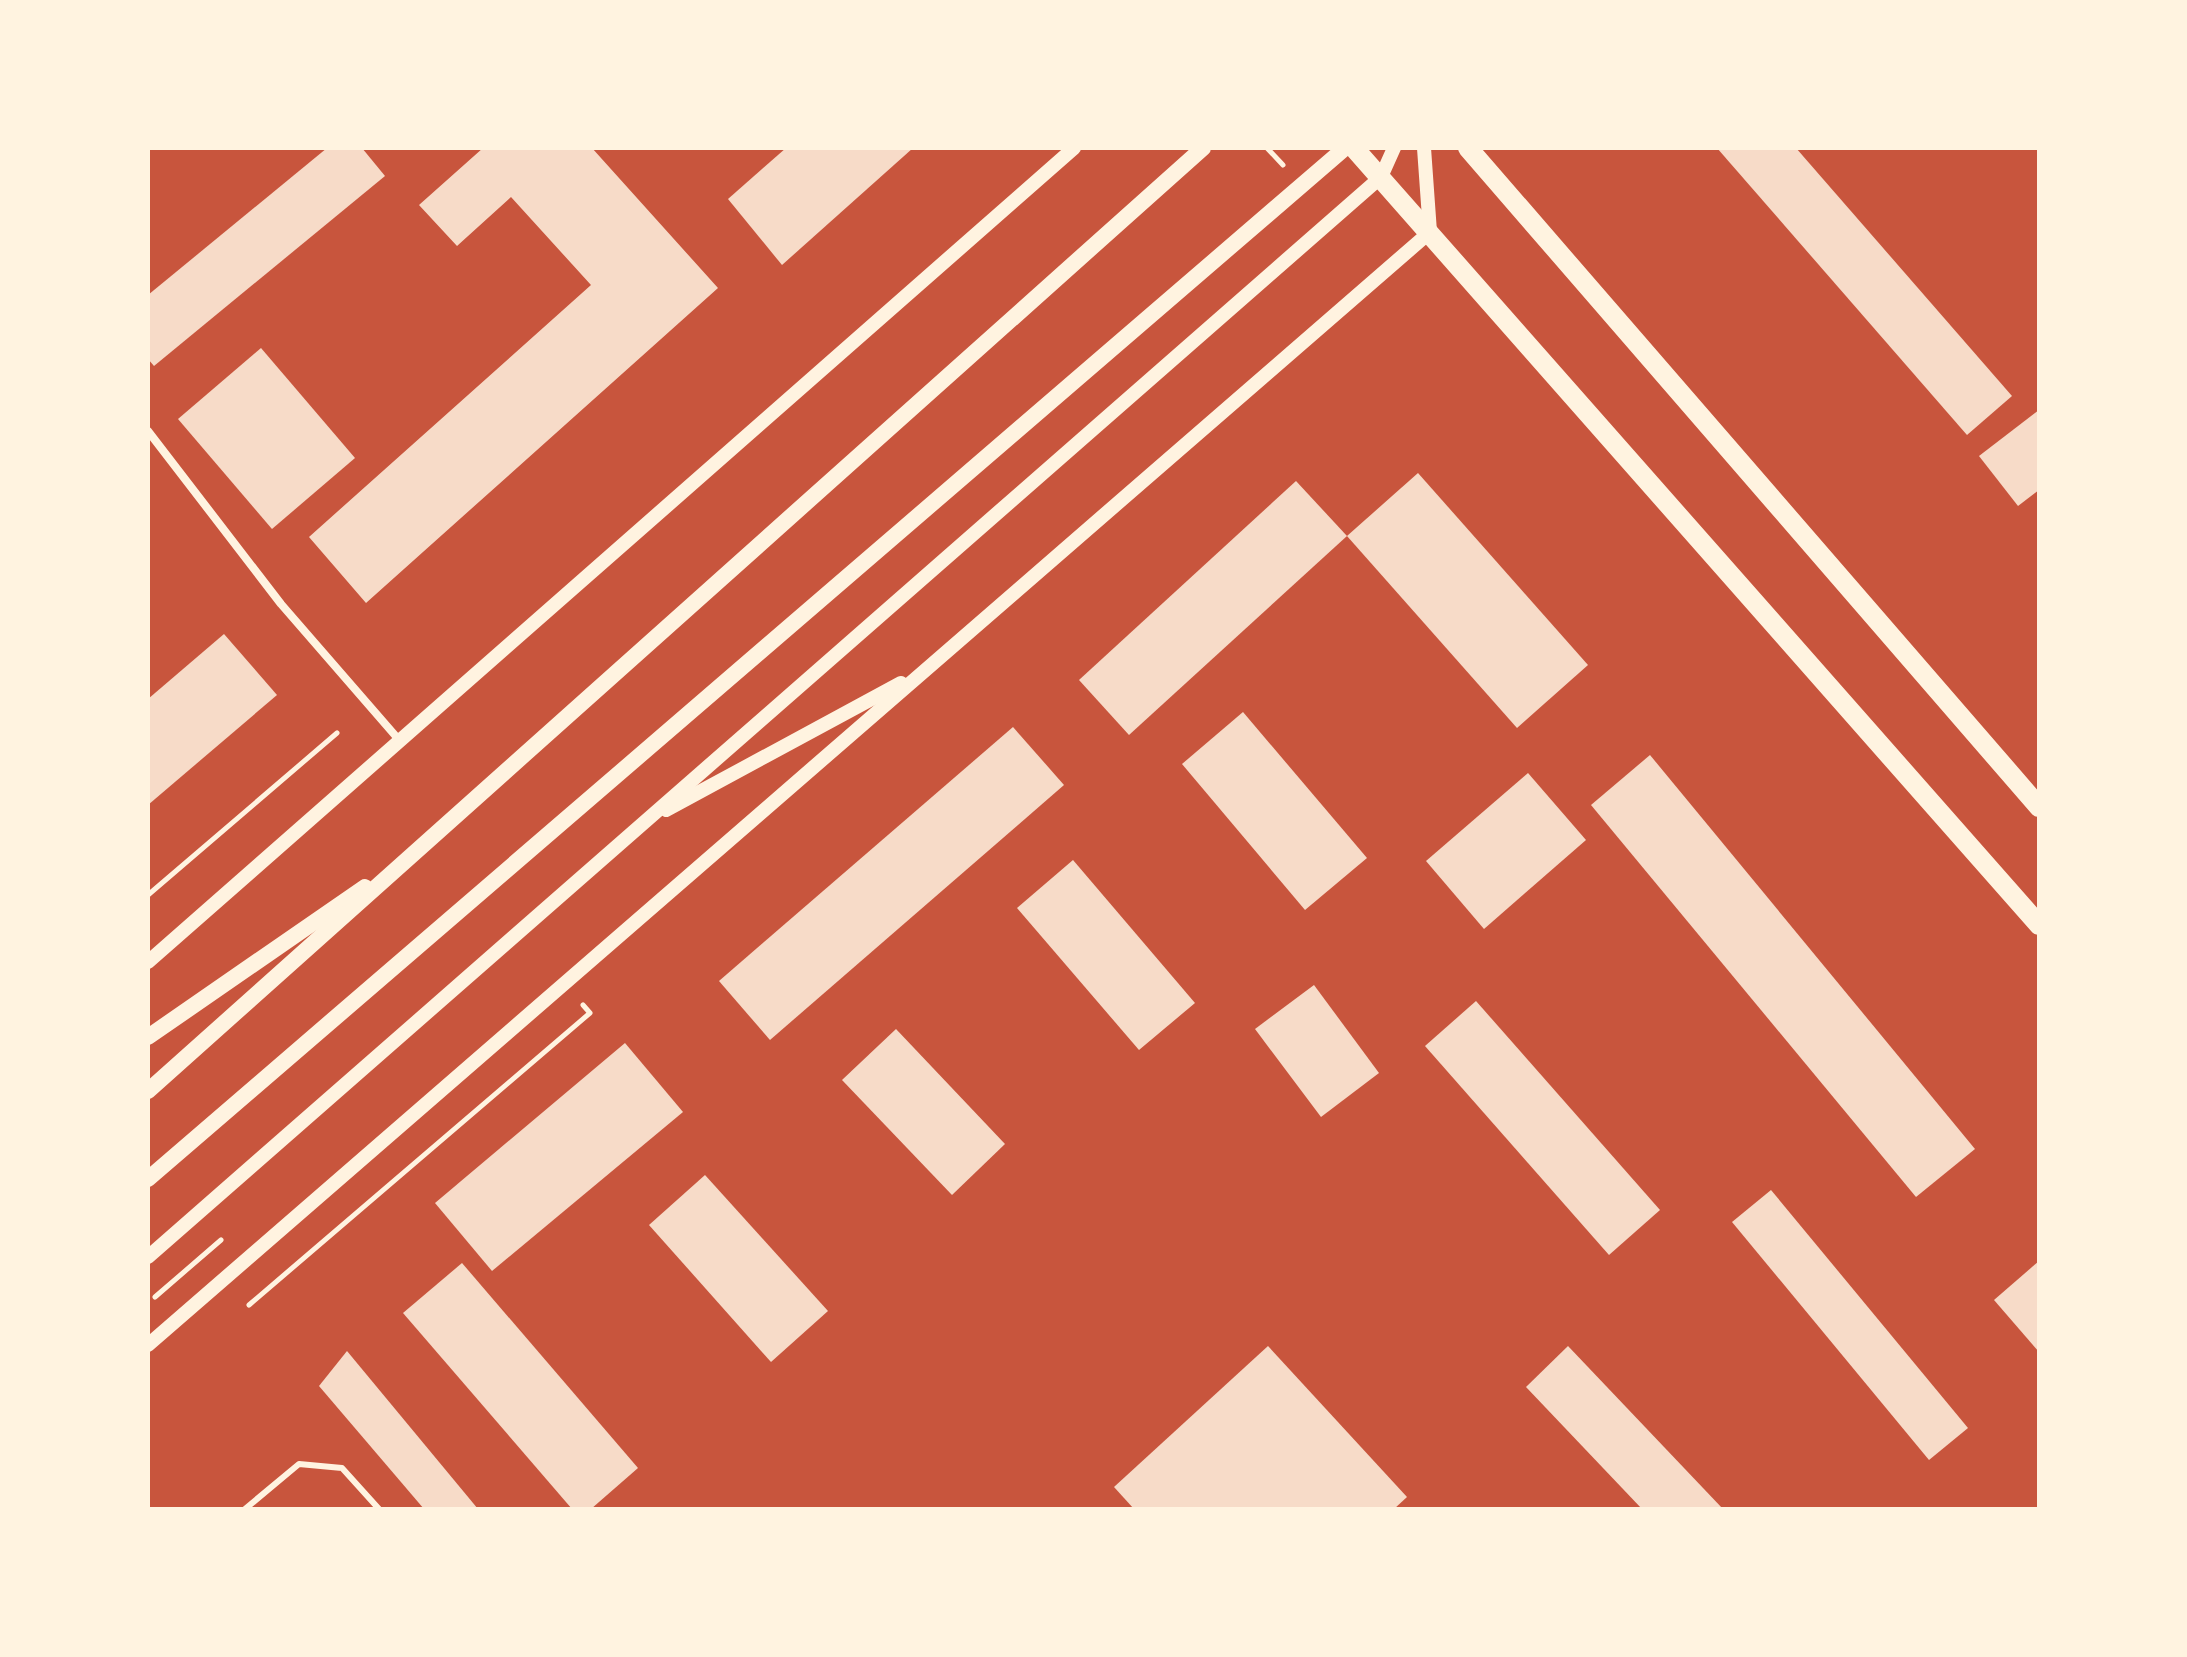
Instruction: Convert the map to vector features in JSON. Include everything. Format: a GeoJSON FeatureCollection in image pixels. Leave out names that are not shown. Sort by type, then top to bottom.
{"type":"FeatureCollection","features":[{"type":"Feature","properties":{"kind":"main road"},"geometry":{"type":"LineString","coordinates":[[148,1091],[1203,148]]}},
{"type":"Feature","properties":{"kind":"main road"},"geometry":{"type":"LineString","coordinates":[[148,1179],[1345,148]]}},
{"type":"Feature","properties":{"kind":"main road"},"geometry":{"type":"LineString","coordinates":[[1354,148],[2039,925]]}},
{"type":"Feature","properties":{"kind":"main road"},"geometry":{"type":"LineString","coordinates":[[1468,148],[2039,807]]}},
{"type":"Feature","properties":{"kind":"main road"},"geometry":{"type":"LineString","coordinates":[[148,1037],[422,847]]}},
{"type":"Feature","properties":{"kind":"street"},"geometry":{"type":"LineString","coordinates":[[148,962],[1074,148]]}},
{"type":"Feature","properties":{"kind":"street"},"geometry":{"type":"LineString","coordinates":[[148,1257],[1381,177],[1394,148]]}},
{"type":"Feature","properties":{"kind":"street"},"geometry":{"type":"LineString","coordinates":[[148,1345],[1430,232],[1424,148]]}},
{"type":"Feature","properties":{"kind":"street"},"geometry":{"type":"LineString","coordinates":[[148,431],[281,604],[400,741]]}},
{"type":"Feature","properties":{"kind":"street"},"geometry":{"type":"LineString","coordinates":[[645,821],[925,670]]}},
{"type":"Feature","properties":{"kind":"lane"},"geometry":{"type":"LineString","coordinates":[[245,1509],[299,1464],[342,1468],[379,1509]]}},
{"type":"Feature","properties":{"kind":"path"},"geometry":{"type":"LineString","coordinates":[[148,895],[337,733]]}},
{"type":"Feature","properties":{"kind":"path"},"geometry":{"type":"LineString","coordinates":[[155,1297],[225,1236]]}},
{"type":"Feature","properties":{"kind":"building"},"geometry":{"type":"Polygon","coordinates":[[[327,148],[362,148],[385,176],[154,366],[148,359],[148,295],[327,148]]]}},
{"type":"Feature","properties":{"kind":"building"},"geometry":{"type":"Polygon","coordinates":[[[483,148],[592,148],[718,288],[366,603],[309,537],[591,285],[511,197],[457,246],[419,205],[483,148]]]}},
{"type":"Feature","properties":{"kind":"building"},"geometry":{"type":"Polygon","coordinates":[[[786,148],[913,148],[782,265],[728,199],[786,148]]]}},
{"type":"Feature","properties":{"kind":"building"},"geometry":{"type":"Polygon","coordinates":[[[1717,148],[1796,148],[2012,396],[1967,435],[1717,148]]]}},
{"type":"Feature","properties":{"kind":"building"},"geometry":{"type":"Polygon","coordinates":[[[261,348],[355,458],[272,529],[178,419],[261,348]]]}},
{"type":"Feature","properties":{"kind":"building"},"geometry":{"type":"Polygon","coordinates":[[[2039,410],[2039,490],[2018,506],[1979,456],[2039,410]]]}},
{"type":"Feature","properties":{"kind":"building"},"geometry":{"type":"Polygon","coordinates":[[[1418,473],[1588,665],[1517,728],[1347,536],[1418,473]]]}},
{"type":"Feature","properties":{"kind":"building"},"geometry":{"type":"Polygon","coordinates":[[[1296,481],[1347,536],[1129,735],[1079,680],[1296,481]]]}},
{"type":"Feature","properties":{"kind":"building"},"geometry":{"type":"Polygon","coordinates":[[[224,634],[277,695],[148,805],[148,699],[224,634]]]}},
{"type":"Feature","properties":{"kind":"building"},"geometry":{"type":"Polygon","coordinates":[[[1243,712],[1367,858],[1305,910],[1182,764],[1243,712]]]}},
{"type":"Feature","properties":{"kind":"building"},"geometry":{"type":"Polygon","coordinates":[[[1013,727],[1064,785],[770,1040],[719,981],[1013,727]]]}},
{"type":"Feature","properties":{"kind":"building"},"geometry":{"type":"Polygon","coordinates":[[[1650,755],[1975,1149],[1916,1197],[1591,805],[1650,755]]]}},
{"type":"Feature","properties":{"kind":"building"},"geometry":{"type":"Polygon","coordinates":[[[1528,773],[1586,840],[1484,929],[1426,861],[1528,773]]]}},
{"type":"Feature","properties":{"kind":"building"},"geometry":{"type":"Polygon","coordinates":[[[1073,860],[1195,1003],[1139,1050],[1017,908],[1073,860]]]}},
{"type":"Feature","properties":{"kind":"building"},"geometry":{"type":"Polygon","coordinates":[[[1314,985],[1379,1073],[1321,1117],[1255,1029],[1314,985]]]}},
{"type":"Feature","properties":{"kind":"building"},"geometry":{"type":"Polygon","coordinates":[[[1476,1001],[1660,1210],[1609,1255],[1425,1046],[1476,1001]]]}},
{"type":"Feature","properties":{"kind":"building"},"geometry":{"type":"Polygon","coordinates":[[[896,1029],[1005,1144],[952,1195],[842,1080],[896,1029]]]}},
{"type":"Feature","properties":{"kind":"building"},"geometry":{"type":"Polygon","coordinates":[[[625,1043],[683,1112],[492,1271],[435,1203],[625,1043]]]}},
{"type":"Feature","properties":{"kind":"building"},"geometry":{"type":"Polygon","coordinates":[[[705,1175],[828,1311],[771,1362],[649,1225],[705,1175]]]}},
{"type":"Feature","properties":{"kind":"building"},"geometry":{"type":"Polygon","coordinates":[[[1771,1190],[1968,1428],[1929,1460],[1732,1222],[1771,1190]]]}},
{"type":"Feature","properties":{"kind":"building"},"geometry":{"type":"Polygon","coordinates":[[[2039,1261],[2039,1352],[1994,1300],[2039,1261]]]}},
{"type":"Feature","properties":{"kind":"building"},"geometry":{"type":"Polygon","coordinates":[[[462,1263],[638,1468],[591,1509],[572,1509],[403,1313],[462,1263]]]}},
{"type":"Feature","properties":{"kind":"building"},"geometry":{"type":"Polygon","coordinates":[[[1268,1346],[1407,1497],[1394,1509],[1134,1509],[1114,1487],[1268,1346]]]}},
{"type":"Feature","properties":{"kind":"building"},"geometry":{"type":"Polygon","coordinates":[[[1568,1346],[1723,1509],[1642,1509],[1526,1387],[1568,1346]]]}},
{"type":"Feature","properties":{"kind":"building"},"geometry":{"type":"Polygon","coordinates":[[[347,1351],[478,1509],[424,1509],[319,1386],[347,1351]]]}}]}
